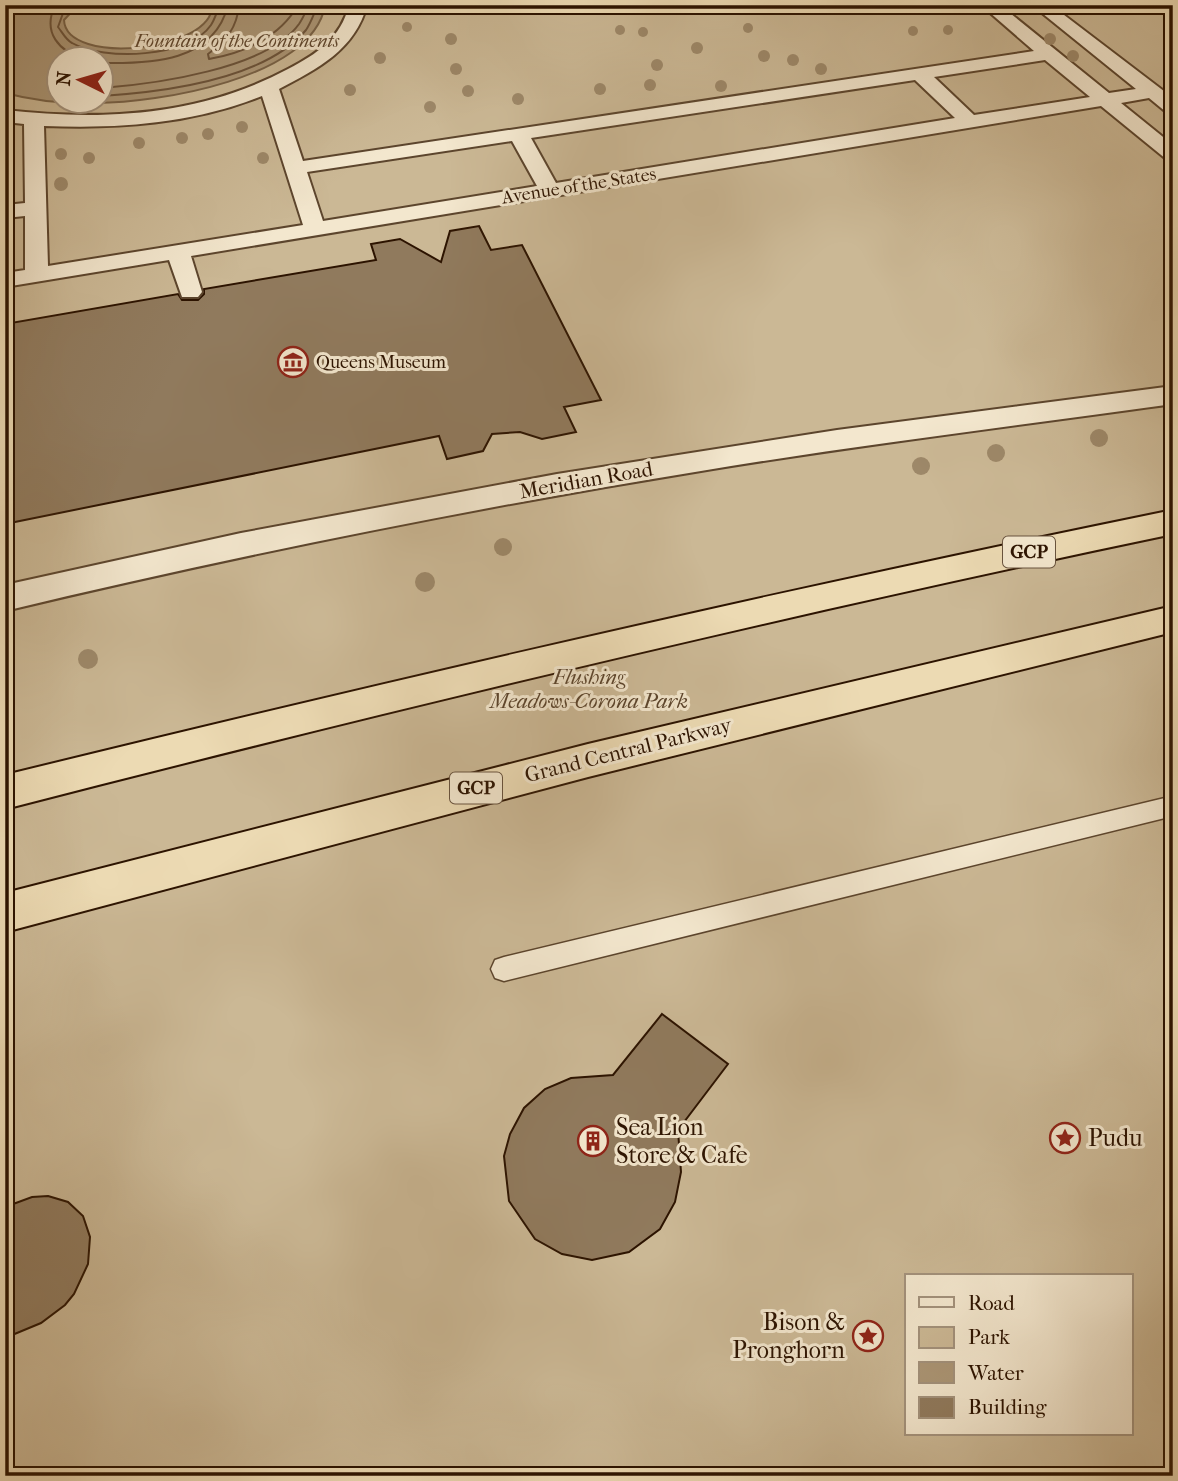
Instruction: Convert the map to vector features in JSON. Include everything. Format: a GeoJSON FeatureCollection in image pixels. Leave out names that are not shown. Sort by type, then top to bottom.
{"type":"FeatureCollection","features":[{"type":"Feature","properties":{"kind":"highway"},"geometry":{"type":"LineString","coordinates":[[885,583],[1173,507]]}},
{"type":"Feature","properties":{"kind":"highway","name":"GCP"},"geometry":{"type":"LineString","coordinates":[[5,792],[404,694],[885,583],[1173,522]]}},
{"type":"Feature","properties":{"kind":"highway","name":"Grand Central Parkway"},"geometry":{"type":"LineString","coordinates":[[5,914],[429,800],[948,671],[1173,619]]}},
{"type":"Feature","properties":{"kind":"highway"},"geometry":{"type":"LineString","coordinates":[[948,671],[1173,637]]}},
{"type":"Feature","properties":{"kind":"street"},"geometry":{"type":"LineString","coordinates":[[5,116],[34,120],[116,121],[170,116],[211,107],[288,78],[342,42],[353,26],[358,6],[366,5]]}},
{"type":"Feature","properties":{"kind":"street"},"geometry":{"type":"LineString","coordinates":[[989,5],[1173,155]]}},
{"type":"Feature","properties":{"kind":"street"},"geometry":{"type":"LineString","coordinates":[[1040,5],[1173,108]]}},
{"type":"Feature","properties":{"kind":"street"},"geometry":{"type":"LineString","coordinates":[[295,168],[1050,54]]}},
{"type":"Feature","properties":{"kind":"street"},"geometry":{"type":"LineString","coordinates":[[919,73],[971,122]]}},
{"type":"Feature","properties":{"kind":"street"},"geometry":{"type":"LineString","coordinates":[[269,87],[314,229]]}},
{"type":"Feature","properties":{"kind":"street","name":"Avenue of the States"},"geometry":{"type":"LineString","coordinates":[[5,280],[1153,92]]}},
{"type":"Feature","properties":{"kind":"street"},"geometry":{"type":"LineString","coordinates":[[34,120],[37,275]]}},
{"type":"Feature","properties":{"kind":"street"},"geometry":{"type":"LineString","coordinates":[[518,134],[550,191]]}},
{"type":"Feature","properties":{"kind":"street"},"geometry":{"type":"LineString","coordinates":[[5,212],[35,208]]}},
{"type":"Feature","properties":{"kind":"street"},"geometry":{"type":"LineString","coordinates":[[178,252],[190,292]]}},
{"type":"Feature","properties":{"kind":"street","name":"Meridian Road"},"geometry":{"type":"LineString","coordinates":[[5,598],[231,547],[528,489],[743,454],[1173,395]]}},
{"type":"Feature","properties":{"kind":"lane"},"geometry":{"type":"LineString","coordinates":[[505,970],[1173,806]]}},
{"type":"Feature","properties":{"kind":"green space","name":"Flushing Meadows-Corona Park"},"geometry":{"type":"Polygon","coordinates":[[[5,5],[1173,5],[1173,1476],[5,1476],[5,5]]]}},
{"type":"Feature","properties":{"kind":"water","name":"Fountain of the Continents"},"geometry":{"type":"Polygon","coordinates":[[[5,5],[78,5],[64,20],[71,35],[88,44],[100,46],[46,46],[46,100],[5,93],[5,5]]]}},
{"type":"Feature","properties":{"kind":"water","name":"Fountain of the Continents"},"geometry":{"type":"Polygon","coordinates":[[[212,5],[325,6],[314,31],[292,52],[262,69],[191,92],[116,102],[116,48],[167,42],[190,33],[206,21],[212,5]]]}},
{"type":"Feature","properties":{"kind":"building","name":"Queens Museum"},"geometry":{"type":"Polygon","coordinates":[[[479,226],[491,250],[522,245],[601,400],[564,407],[576,432],[542,439],[520,432],[492,434],[483,451],[447,459],[439,436],[5,524],[5,324],[178,294],[182,300],[198,300],[204,294],[204,289],[376,260],[371,244],[400,239],[441,262],[450,231],[479,226]]]}},
{"type":"Feature","properties":{"kind":"building","name":"Sea Lion Store & Cafe"},"geometry":{"type":"Polygon","coordinates":[[[662,1014],[728,1064],[678,1130],[681,1172],[675,1202],[660,1229],[629,1252],[592,1260],[562,1254],[535,1239],[509,1201],[504,1156],[510,1134],[524,1108],[545,1089],[571,1078],[613,1075],[662,1014]]]}},
{"type":"Feature","properties":{"kind":"building"},"geometry":{"type":"Polygon","coordinates":[[[48,1196],[68,1202],[83,1216],[90,1237],[88,1264],[74,1294],[65,1305],[41,1323],[5,1338],[5,1207],[32,1197],[48,1196]]]}},
{"type":"Feature","properties":{"kind":"place","name":"Queens Museum"},"geometry":{"type":"Point","coordinates":[293,362]}},
{"type":"Feature","properties":{"kind":"place","name":"Pudu"},"geometry":{"type":"Point","coordinates":[1065,1138]}},
{"type":"Feature","properties":{"kind":"place","name":"Sea Lion Store & Cafe"},"geometry":{"type":"Point","coordinates":[593,1141]}},
{"type":"Feature","properties":{"kind":"place","name":"Bison & Pronghorn"},"geometry":{"type":"Point","coordinates":[868,1336]}}]}
